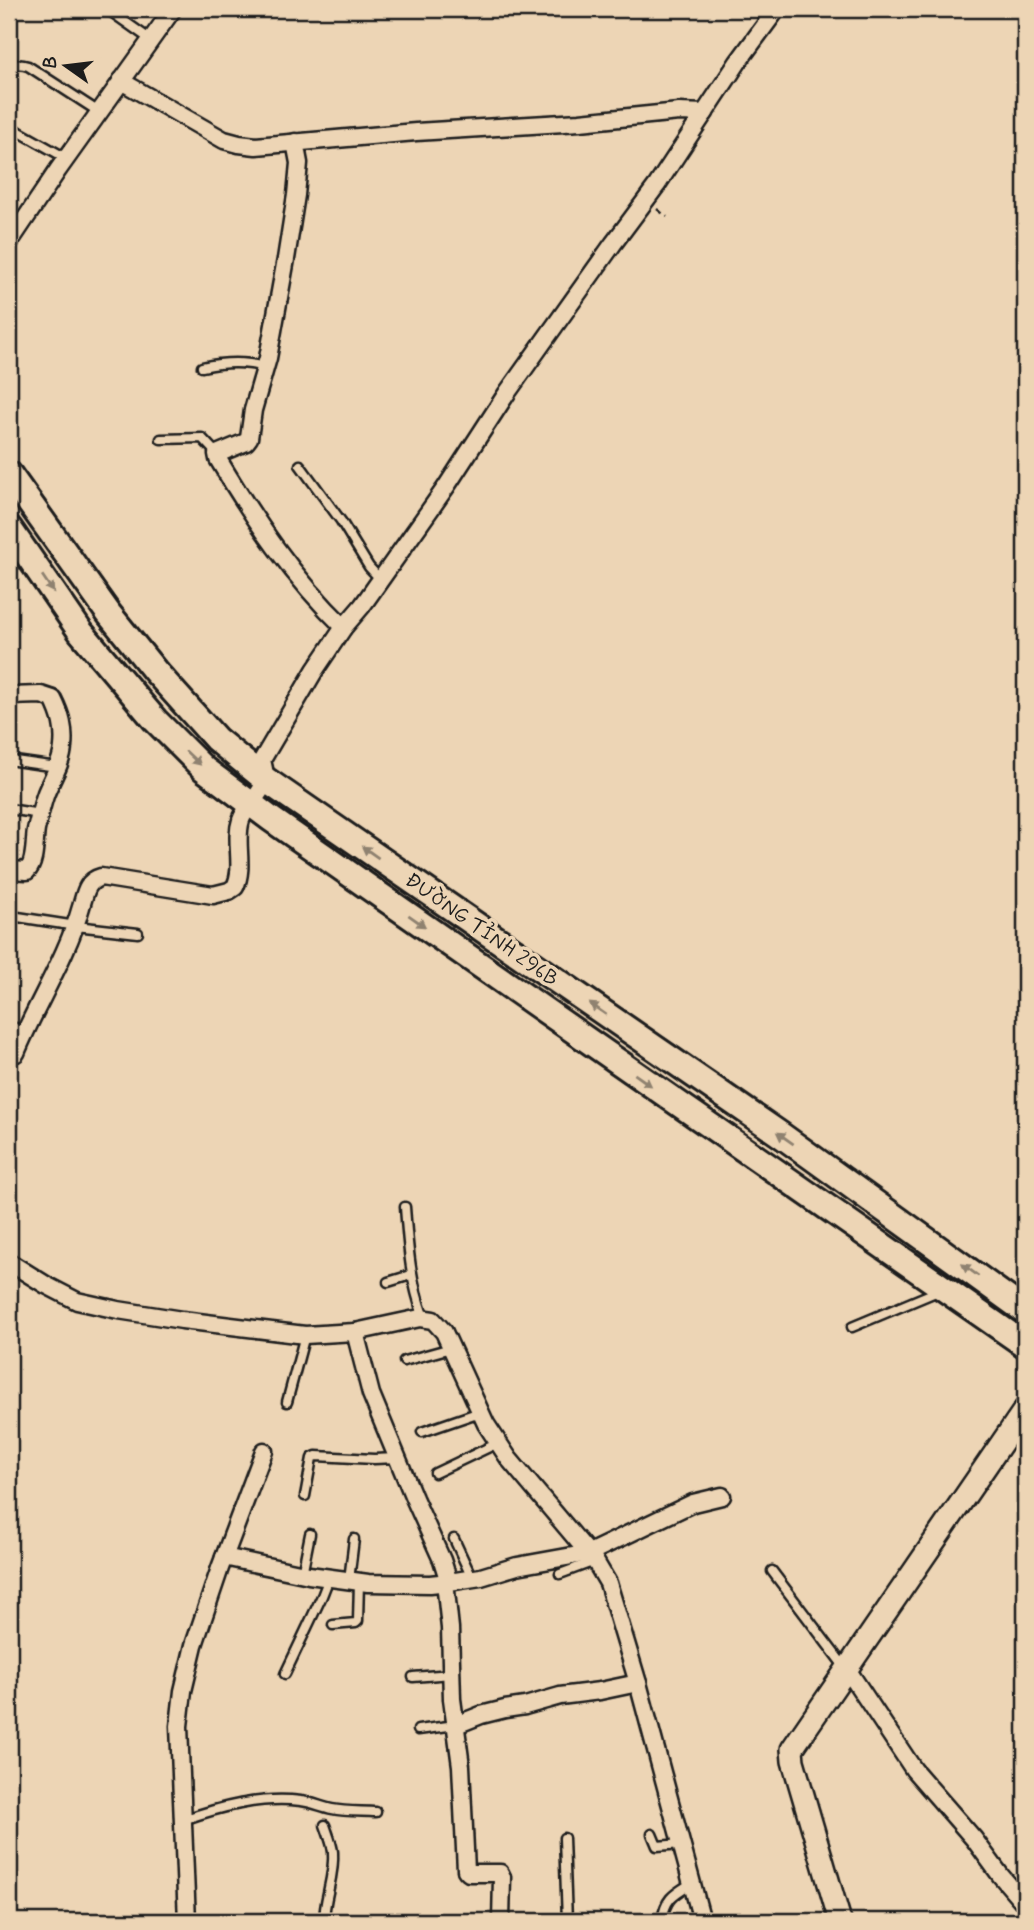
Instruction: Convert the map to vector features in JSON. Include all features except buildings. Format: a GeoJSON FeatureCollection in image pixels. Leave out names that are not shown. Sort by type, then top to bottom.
{"type":"FeatureCollection","features":[{"type":"Feature","properties":{"kind":"main road","name":"ĐƯỜNG TỈNH 296B"},"geometry":{"type":"LineString","coordinates":[[9,474],[109,614],[155,671],[216,739],[266,780],[792,1143],[1025,1311]]}},
{"type":"Feature","properties":{"kind":"main road","name":"ĐƯỜNG TỈNH 296B"},"geometry":{"type":"LineString","coordinates":[[9,528],[80,631],[155,720],[204,769],[1025,1345]]}},
{"type":"Feature","properties":{"kind":"street"},"geometry":{"type":"LineString","coordinates":[[9,243],[66,158],[173,9]]}},
{"type":"Feature","properties":{"kind":"street"},"geometry":{"type":"LineString","coordinates":[[16,1052],[76,926],[87,886],[94,878],[214,895],[235,887],[239,871],[240,822],[249,803],[257,796],[266,780],[262,760],[309,680],[344,627],[381,580],[446,487],[507,393],[657,186],[772,10]]}},
{"type":"Feature","properties":{"kind":"street"},"geometry":{"type":"LineString","coordinates":[[121,81],[224,139],[239,145],[256,146],[679,111],[705,113]]}},
{"type":"Feature","properties":{"kind":"street"},"geometry":{"type":"LineString","coordinates":[[295,142],[299,163],[296,195],[278,307],[253,410],[249,438],[247,442],[217,454],[220,463],[273,544],[323,607],[344,627]]}},
{"type":"Feature","properties":{"kind":"street"},"geometry":{"type":"LineString","coordinates":[[9,696],[41,695],[53,699],[61,714],[64,738],[63,750],[40,814],[30,870],[9,870]]}},
{"type":"Feature","properties":{"kind":"street"},"geometry":{"type":"LineString","coordinates":[[9,1262],[77,1301],[182,1320],[305,1335],[355,1332],[424,1318],[433,1321],[444,1332],[480,1412],[498,1443],[592,1557],[608,1583],[638,1683],[702,1921]]}},
{"type":"Feature","properties":{"kind":"street"},"geometry":{"type":"LineString","coordinates":[[355,1332],[371,1394],[442,1560],[447,1582],[452,1699],[461,1766],[466,1870],[469,1873],[500,1873],[501,1921]]}},
{"type":"Feature","properties":{"kind":"street"},"geometry":{"type":"LineString","coordinates":[[840,1921],[791,1755],[792,1749],[1025,1409]]}},
{"type":"Feature","properties":{"kind":"street"},"geometry":{"type":"LineString","coordinates":[[187,1921],[179,1726],[183,1691],[194,1645],[264,1451]]}},
{"type":"Feature","properties":{"kind":"street"},"geometry":{"type":"LineString","coordinates":[[224,1557],[302,1574],[354,1581],[430,1584],[447,1582],[536,1562],[592,1557],[694,1503],[722,1496]]}},
{"type":"Feature","properties":{"kind":"street"},"geometry":{"type":"LineString","coordinates":[[847,1669],[914,1770],[974,1839],[1025,1905]]}},
{"type":"Feature","properties":{"kind":"street"},"geometry":{"type":"LineString","coordinates":[[456,1725],[481,1715],[560,1696],[638,1683]]}},
{"type":"Feature","properties":{"kind":"lane"},"geometry":{"type":"LineString","coordinates":[[107,9],[151,40]]}},
{"type":"Feature","properties":{"kind":"lane"},"geometry":{"type":"LineString","coordinates":[[9,71],[15,65],[29,66],[99,112]]}},
{"type":"Feature","properties":{"kind":"lane"},"geometry":{"type":"LineString","coordinates":[[9,126],[66,158]]}},
{"type":"Feature","properties":{"kind":"lane"},"geometry":{"type":"LineString","coordinates":[[202,368],[247,362],[265,366]]}},
{"type":"Feature","properties":{"kind":"lane"},"geometry":{"type":"LineString","coordinates":[[161,439],[202,438],[217,454]]}},
{"type":"Feature","properties":{"kind":"lane"},"geometry":{"type":"LineString","coordinates":[[300,465],[341,521],[369,567],[381,580]]}},
{"type":"Feature","properties":{"kind":"lane"},"geometry":{"type":"LineString","coordinates":[[15,761],[57,767]]}},
{"type":"Feature","properties":{"kind":"lane"},"geometry":{"type":"LineString","coordinates":[[9,809],[40,814]]}},
{"type":"Feature","properties":{"kind":"lane"},"geometry":{"type":"LineString","coordinates":[[9,918],[138,933]]}},
{"type":"Feature","properties":{"kind":"lane"},"geometry":{"type":"LineString","coordinates":[[9,1026],[25,1031]]}},
{"type":"Feature","properties":{"kind":"lane"},"geometry":{"type":"LineString","coordinates":[[405,1207],[411,1275],[424,1318]]}},
{"type":"Feature","properties":{"kind":"lane"},"geometry":{"type":"LineString","coordinates":[[388,1282],[411,1275]]}},
{"type":"Feature","properties":{"kind":"lane"},"geometry":{"type":"LineString","coordinates":[[852,1327],[943,1288]]}},
{"type":"Feature","properties":{"kind":"lane"},"geometry":{"type":"LineString","coordinates":[[287,1402],[305,1335]]}},
{"type":"Feature","properties":{"kind":"lane"},"geometry":{"type":"LineString","coordinates":[[404,1361],[451,1348]]}},
{"type":"Feature","properties":{"kind":"lane"},"geometry":{"type":"LineString","coordinates":[[422,1432],[480,1412]]}},
{"type":"Feature","properties":{"kind":"lane"},"geometry":{"type":"LineString","coordinates":[[435,1473],[498,1443]]}},
{"type":"Feature","properties":{"kind":"lane"},"geometry":{"type":"LineString","coordinates":[[305,1496],[313,1458],[317,1456],[397,1458]]}},
{"type":"Feature","properties":{"kind":"lane"},"geometry":{"type":"LineString","coordinates":[[302,1574],[310,1534]]}},
{"type":"Feature","properties":{"kind":"lane"},"geometry":{"type":"LineString","coordinates":[[333,1625],[358,1621],[354,1539]]}},
{"type":"Feature","properties":{"kind":"lane"},"geometry":{"type":"LineString","coordinates":[[454,1539],[472,1578]]}},
{"type":"Feature","properties":{"kind":"lane"},"geometry":{"type":"LineString","coordinates":[[560,1574],[592,1557]]}},
{"type":"Feature","properties":{"kind":"lane"},"geometry":{"type":"LineString","coordinates":[[772,1571],[847,1669]]}},
{"type":"Feature","properties":{"kind":"lane"},"geometry":{"type":"LineString","coordinates":[[285,1674],[322,1597],[328,1578]]}},
{"type":"Feature","properties":{"kind":"lane"},"geometry":{"type":"LineString","coordinates":[[413,1677],[452,1674]]}},
{"type":"Feature","properties":{"kind":"lane"},"geometry":{"type":"LineString","coordinates":[[418,1730],[456,1725]]}},
{"type":"Feature","properties":{"kind":"lane"},"geometry":{"type":"LineString","coordinates":[[183,1820],[243,1803],[272,1800],[303,1801],[334,1810],[376,1812]]}},
{"type":"Feature","properties":{"kind":"lane"},"geometry":{"type":"LineString","coordinates":[[324,1921],[334,1855],[325,1825]]}},
{"type":"Feature","properties":{"kind":"lane"},"geometry":{"type":"LineString","coordinates":[[652,1834],[657,1846],[682,1844]]}},
{"type":"Feature","properties":{"kind":"lane"},"geometry":{"type":"LineString","coordinates":[[564,1838],[567,1921]]}},
{"type":"Feature","properties":{"kind":"lane"},"geometry":{"type":"LineString","coordinates":[[662,1921],[666,1902],[692,1883]]}}]}
